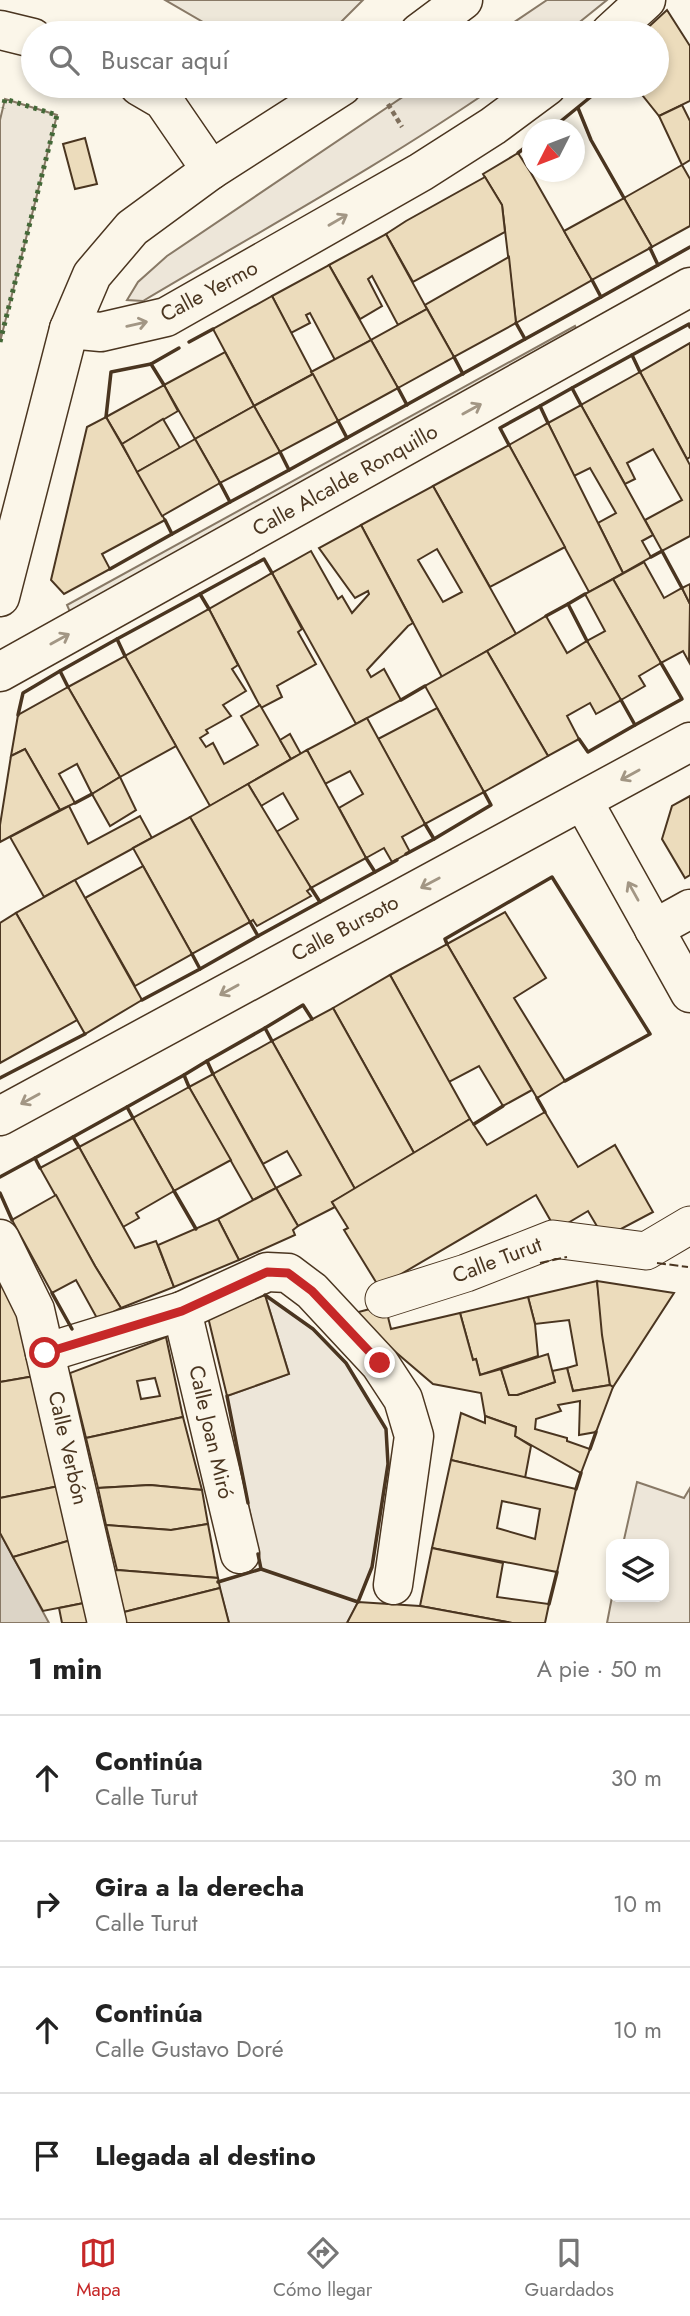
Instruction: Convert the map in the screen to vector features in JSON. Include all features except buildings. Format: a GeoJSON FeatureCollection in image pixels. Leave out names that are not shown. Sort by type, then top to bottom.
{"type":"FeatureCollection","features":[{"type":"Feature","properties":{"kind":"street"},"geometry":{"type":"LineString","coordinates":[[435,21],[463,0]]}},
{"type":"Feature","properties":{"kind":"street"},"geometry":{"type":"LineString","coordinates":[[623,21],[646,0]]}},
{"type":"Feature","properties":{"kind":"street"},"geometry":{"type":"LineString","coordinates":[[0,30],[21,35]]}},
{"type":"Feature","properties":{"kind":"street"},"geometry":{"type":"LineString","coordinates":[[160,98],[211,170]]}},
{"type":"Feature","properties":{"kind":"street"},"geometry":{"type":"LineString","coordinates":[[0,597],[69,328],[92,275],[132,228],[211,170],[323,98]]}},
{"type":"Feature","properties":{"kind":"street","name":"Calle Yermo"},"geometry":{"type":"LineString","coordinates":[[69,328],[101,332],[166,317],[421,172],[531,98]]}},
{"type":"Feature","properties":{"kind":"street","name":"Calle Alcalde Ronquillo"},"geometry":{"type":"LineString","coordinates":[[0,672],[690,287]]}},
{"type":"Feature","properties":{"kind":"street","name":"Calle Bursoto"},"geometry":{"type":"LineString","coordinates":[[0,1116],[690,742]]}},
{"type":"Feature","properties":{"kind":"street"},"geometry":{"type":"LineString","coordinates":[[583,801],[690,993]]}},
{"type":"Feature","properties":{"kind":"street"},"geometry":{"type":"LineString","coordinates":[[654,929],[690,909]]}},
{"type":"Feature","properties":{"kind":"street","name":"Calle Turut"},"geometry":{"type":"LineString","coordinates":[[357,1305],[466,1273],[553,1239],[646,1251],[690,1225]]}},
{"type":"Feature","properties":{"kind":"street","name":"Calle Verbón"},"geometry":{"type":"LineString","coordinates":[[0,1239],[35,1310],[107,1623]]}},
{"type":"Feature","properties":{"kind":"street"},"geometry":{"type":"LineString","coordinates":[[45,1353],[182,1311],[267,1272],[288,1273],[312,1291],[357,1305],[380,1363],[403,1399],[414,1436],[393,1585]]}},
{"type":"Feature","properties":{"kind":"street","name":"Calle Joan Miró"},"geometry":{"type":"LineString","coordinates":[[182,1311],[240,1554]]}},
{"type":"Feature","properties":{"kind":"shaded area"},"geometry":{"type":"Polygon","coordinates":[[[165,0],[363,0],[342,21],[201,21],[165,0]]]}},
{"type":"Feature","properties":{"kind":"shaded area"},"geometry":{"type":"Polygon","coordinates":[[[547,0],[607,0],[581,21],[516,21],[547,0]]]}},
{"type":"Feature","properties":{"kind":"shaded area"},"geometry":{"type":"Polygon","coordinates":[[[401,98],[478,98],[366,170],[143,301],[127,300],[138,282],[167,256],[401,98]]]}},
{"type":"Feature","properties":{"kind":"shaded area"},"geometry":{"type":"Polygon","coordinates":[[[5,99],[57,115],[0,342],[0,120],[5,99]]]}},
{"type":"Feature","properties":{"kind":"shaded area"},"geometry":{"type":"Polygon","coordinates":[[[575,326],[582,340],[73,619],[67,605],[575,326]]]}},
{"type":"Feature","properties":{"kind":"shaded area"},"geometry":{"type":"Polygon","coordinates":[[[265,1295],[313,1329],[346,1363],[386,1429],[388,1464],[372,1567],[347,1623],[229,1623],[218,1582],[261,1569],[227,1396],[289,1374],[265,1295]]]}},
{"type":"Feature","properties":{"kind":"shaded area"},"geometry":{"type":"Polygon","coordinates":[[[637,1482],[684,1498],[690,1488],[690,1623],[607,1623],[611,1602],[669,1602],[669,1539],[624,1539],[637,1482]]]}},
{"type":"Feature","properties":{"kind":"shaded area"},"geometry":{"type":"Polygon","coordinates":[[[0,1533],[49,1623],[0,1623],[0,1533]]]}},
{"type":"Feature","properties":{"kind":"hedge"},"geometry":{"type":"LineString","coordinates":[[0,342],[57,115],[5,99],[3,108]]}},
{"type":"Feature","properties":{"kind":"fence"},"geometry":{"type":"LineString","coordinates":[[540,1263],[567,1257]]}},
{"type":"Feature","properties":{"kind":"fence"},"geometry":{"type":"LineString","coordinates":[[657,1263],[688,1267]]}},
{"type":"Feature","properties":{"kind":"wall"},"geometry":{"type":"LineString","coordinates":[[564,119],[589,98]]}},
{"type":"Feature","properties":{"kind":"wall"},"geometry":{"type":"LineString","coordinates":[[578,108],[591,140],[624,198]]}},
{"type":"Feature","properties":{"kind":"wall"},"geometry":{"type":"LineString","coordinates":[[518,153],[522,150]]}},
{"type":"Feature","properties":{"kind":"wall"},"geometry":{"type":"LineString","coordinates":[[601,297],[690,247]]}},
{"type":"Feature","properties":{"kind":"wall"},"geometry":{"type":"LineString","coordinates":[[650,248],[658,265]]}},
{"type":"Feature","properties":{"kind":"wall"},"geometry":{"type":"LineString","coordinates":[[289,470],[601,297],[592,280]]}},
{"type":"Feature","properties":{"kind":"wall"},"geometry":{"type":"LineString","coordinates":[[516,323],[525,339]]}},
{"type":"Feature","properties":{"kind":"wall"},"geometry":{"type":"LineString","coordinates":[[632,355],[689,324],[690,327]]}},
{"type":"Feature","properties":{"kind":"wall"},"geometry":{"type":"LineString","coordinates":[[189,342],[213,329]]}},
{"type":"Feature","properties":{"kind":"wall"},"geometry":{"type":"LineString","coordinates":[[151,364],[179,348]]}},
{"type":"Feature","properties":{"kind":"wall"},"geometry":{"type":"LineString","coordinates":[[572,388],[632,355],[640,372]]}},
{"type":"Feature","properties":{"kind":"wall"},"geometry":{"type":"LineString","coordinates":[[454,357],[463,374]]}},
{"type":"Feature","properties":{"kind":"wall"},"geometry":{"type":"LineString","coordinates":[[106,417],[111,372],[151,364],[164,385]]}},
{"type":"Feature","properties":{"kind":"wall"},"geometry":{"type":"LineString","coordinates":[[398,388],[407,405]]}},
{"type":"Feature","properties":{"kind":"wall"},"geometry":{"type":"LineString","coordinates":[[540,406],[572,388],[581,405]]}},
{"type":"Feature","properties":{"kind":"wall"},"geometry":{"type":"LineString","coordinates":[[509,445],[500,428],[540,406],[548,423]]}},
{"type":"Feature","properties":{"kind":"wall"},"geometry":{"type":"LineString","coordinates":[[338,421],[347,438]]}},
{"type":"Feature","properties":{"kind":"wall"},"geometry":{"type":"LineString","coordinates":[[230,502],[289,470],[280,452]]}},
{"type":"Feature","properties":{"kind":"wall"},"geometry":{"type":"LineString","coordinates":[[172,534],[230,502],[220,483]]}},
{"type":"Feature","properties":{"kind":"wall"},"geometry":{"type":"LineString","coordinates":[[110,569],[172,534],[165,520]]}},
{"type":"Feature","properties":{"kind":"wall"},"geometry":{"type":"LineString","coordinates":[[651,557],[662,551],[682,588]]}},
{"type":"Feature","properties":{"kind":"wall"},"geometry":{"type":"LineString","coordinates":[[200,594],[264,559],[272,573]]}},
{"type":"Feature","properties":{"kind":"wall"},"geometry":{"type":"LineString","coordinates":[[117,639],[200,594],[209,609]]}},
{"type":"Feature","properties":{"kind":"wall"},"geometry":{"type":"LineString","coordinates":[[585,594],[568,604],[587,641]]}},
{"type":"Feature","properties":{"kind":"wall"},"geometry":{"type":"LineString","coordinates":[[546,616],[568,604]]}},
{"type":"Feature","properties":{"kind":"wall"},"geometry":{"type":"LineString","coordinates":[[60,671],[117,639],[125,656]]}},
{"type":"Feature","properties":{"kind":"wall"},"geometry":{"type":"LineString","coordinates":[[635,725],[682,699],[661,663]]}},
{"type":"Feature","properties":{"kind":"wall"},"geometry":{"type":"LineString","coordinates":[[18,715],[23,693],[60,671],[68,687]]}},
{"type":"Feature","properties":{"kind":"wall"},"geometry":{"type":"LineString","coordinates":[[401,700],[425,686]]}},
{"type":"Feature","properties":{"kind":"wall"},"geometry":{"type":"LineString","coordinates":[[579,739],[588,752],[635,725],[621,700]]}},
{"type":"Feature","properties":{"kind":"wall"},"geometry":{"type":"LineString","coordinates":[[434,839],[491,805],[484,792]]}},
{"type":"Feature","properties":{"kind":"wall"},"geometry":{"type":"LineString","coordinates":[[75,803],[92,794]]}},
{"type":"Feature","properties":{"kind":"wall"},"geometry":{"type":"LineString","coordinates":[[406,854],[434,839],[425,824]]}},
{"type":"Feature","properties":{"kind":"wall"},"geometry":{"type":"LineString","coordinates":[[320,902],[375,872],[366,858]]}},
{"type":"Feature","properties":{"kind":"wall"},"geometry":{"type":"LineString","coordinates":[[375,872],[397,860]]}},
{"type":"Feature","properties":{"kind":"wall"},"geometry":{"type":"LineString","coordinates":[[447,944],[445,939],[552,877],[650,1034],[565,1081]]}},
{"type":"Feature","properties":{"kind":"wall"},"geometry":{"type":"LineString","coordinates":[[250,922],[258,936],[320,902],[311,888]]}},
{"type":"Feature","properties":{"kind":"wall"},"geometry":{"type":"LineString","coordinates":[[200,969],[258,936]]}},
{"type":"Feature","properties":{"kind":"wall"},"geometry":{"type":"LineString","coordinates":[[142,1000],[200,969],[192,954]]}},
{"type":"Feature","properties":{"kind":"wall"},"geometry":{"type":"LineString","coordinates":[[265,1028],[303,1005],[312,1019]]}},
{"type":"Feature","properties":{"kind":"wall"},"geometry":{"type":"LineString","coordinates":[[207,1061],[265,1028],[272,1041]]}},
{"type":"Feature","properties":{"kind":"wall"},"geometry":{"type":"LineString","coordinates":[[0,1078],[85,1034]]}},
{"type":"Feature","properties":{"kind":"wall"},"geometry":{"type":"LineString","coordinates":[[184,1075],[207,1061],[213,1074]]}},
{"type":"Feature","properties":{"kind":"wall"},"geometry":{"type":"LineString","coordinates":[[127,1107],[184,1075],[189,1087]]}},
{"type":"Feature","properties":{"kind":"wall"},"geometry":{"type":"LineString","coordinates":[[537,1098],[545,1112]]}},
{"type":"Feature","properties":{"kind":"wall"},"geometry":{"type":"LineString","coordinates":[[474,1124],[503,1106]]}},
{"type":"Feature","properties":{"kind":"wall"},"geometry":{"type":"LineString","coordinates":[[73,1137],[127,1107],[133,1118]]}},
{"type":"Feature","properties":{"kind":"wall"},"geometry":{"type":"LineString","coordinates":[[35,1158],[73,1137],[79,1147]]}},
{"type":"Feature","properties":{"kind":"wall"},"geometry":{"type":"LineString","coordinates":[[0,1177],[35,1158],[40,1168]]}},
{"type":"Feature","properties":{"kind":"wall"},"geometry":{"type":"LineString","coordinates":[[174,1191],[196,1229]]}},
{"type":"Feature","properties":{"kind":"wall"},"geometry":{"type":"LineString","coordinates":[[0,1193],[12,1220]]}},
{"type":"Feature","properties":{"kind":"wall"},"geometry":{"type":"LineString","coordinates":[[52,1293],[72,1329]]}},
{"type":"Feature","properties":{"kind":"wall"},"geometry":{"type":"LineString","coordinates":[[261,1569],[358,1602],[372,1567],[388,1464],[386,1429],[346,1363],[313,1329],[265,1295]]}},
{"type":"Feature","properties":{"kind":"wall"},"geometry":{"type":"LineString","coordinates":[[227,1396],[248,1503]]}},
{"type":"Feature","properties":{"kind":"wall"},"geometry":{"type":"LineString","coordinates":[[590,1449],[596,1432]]}},
{"type":"Feature","properties":{"kind":"wall"},"geometry":{"type":"LineString","coordinates":[[576,1489],[581,1473]]}},
{"type":"Feature","properties":{"kind":"wall"},"geometry":{"type":"LineString","coordinates":[[218,1582],[261,1569],[258,1554]]}},
{"type":"Feature","properties":{"kind":"wall"},"geometry":{"type":"LineString","coordinates":[[549,1604],[557,1572]]}},
{"type":"Feature","properties":{"kind":"route"},"geometry":{"type":"LineString","coordinates":[[45,1353],[182,1311],[267,1272],[288,1273],[312,1291],[380,1363]]}}]}
